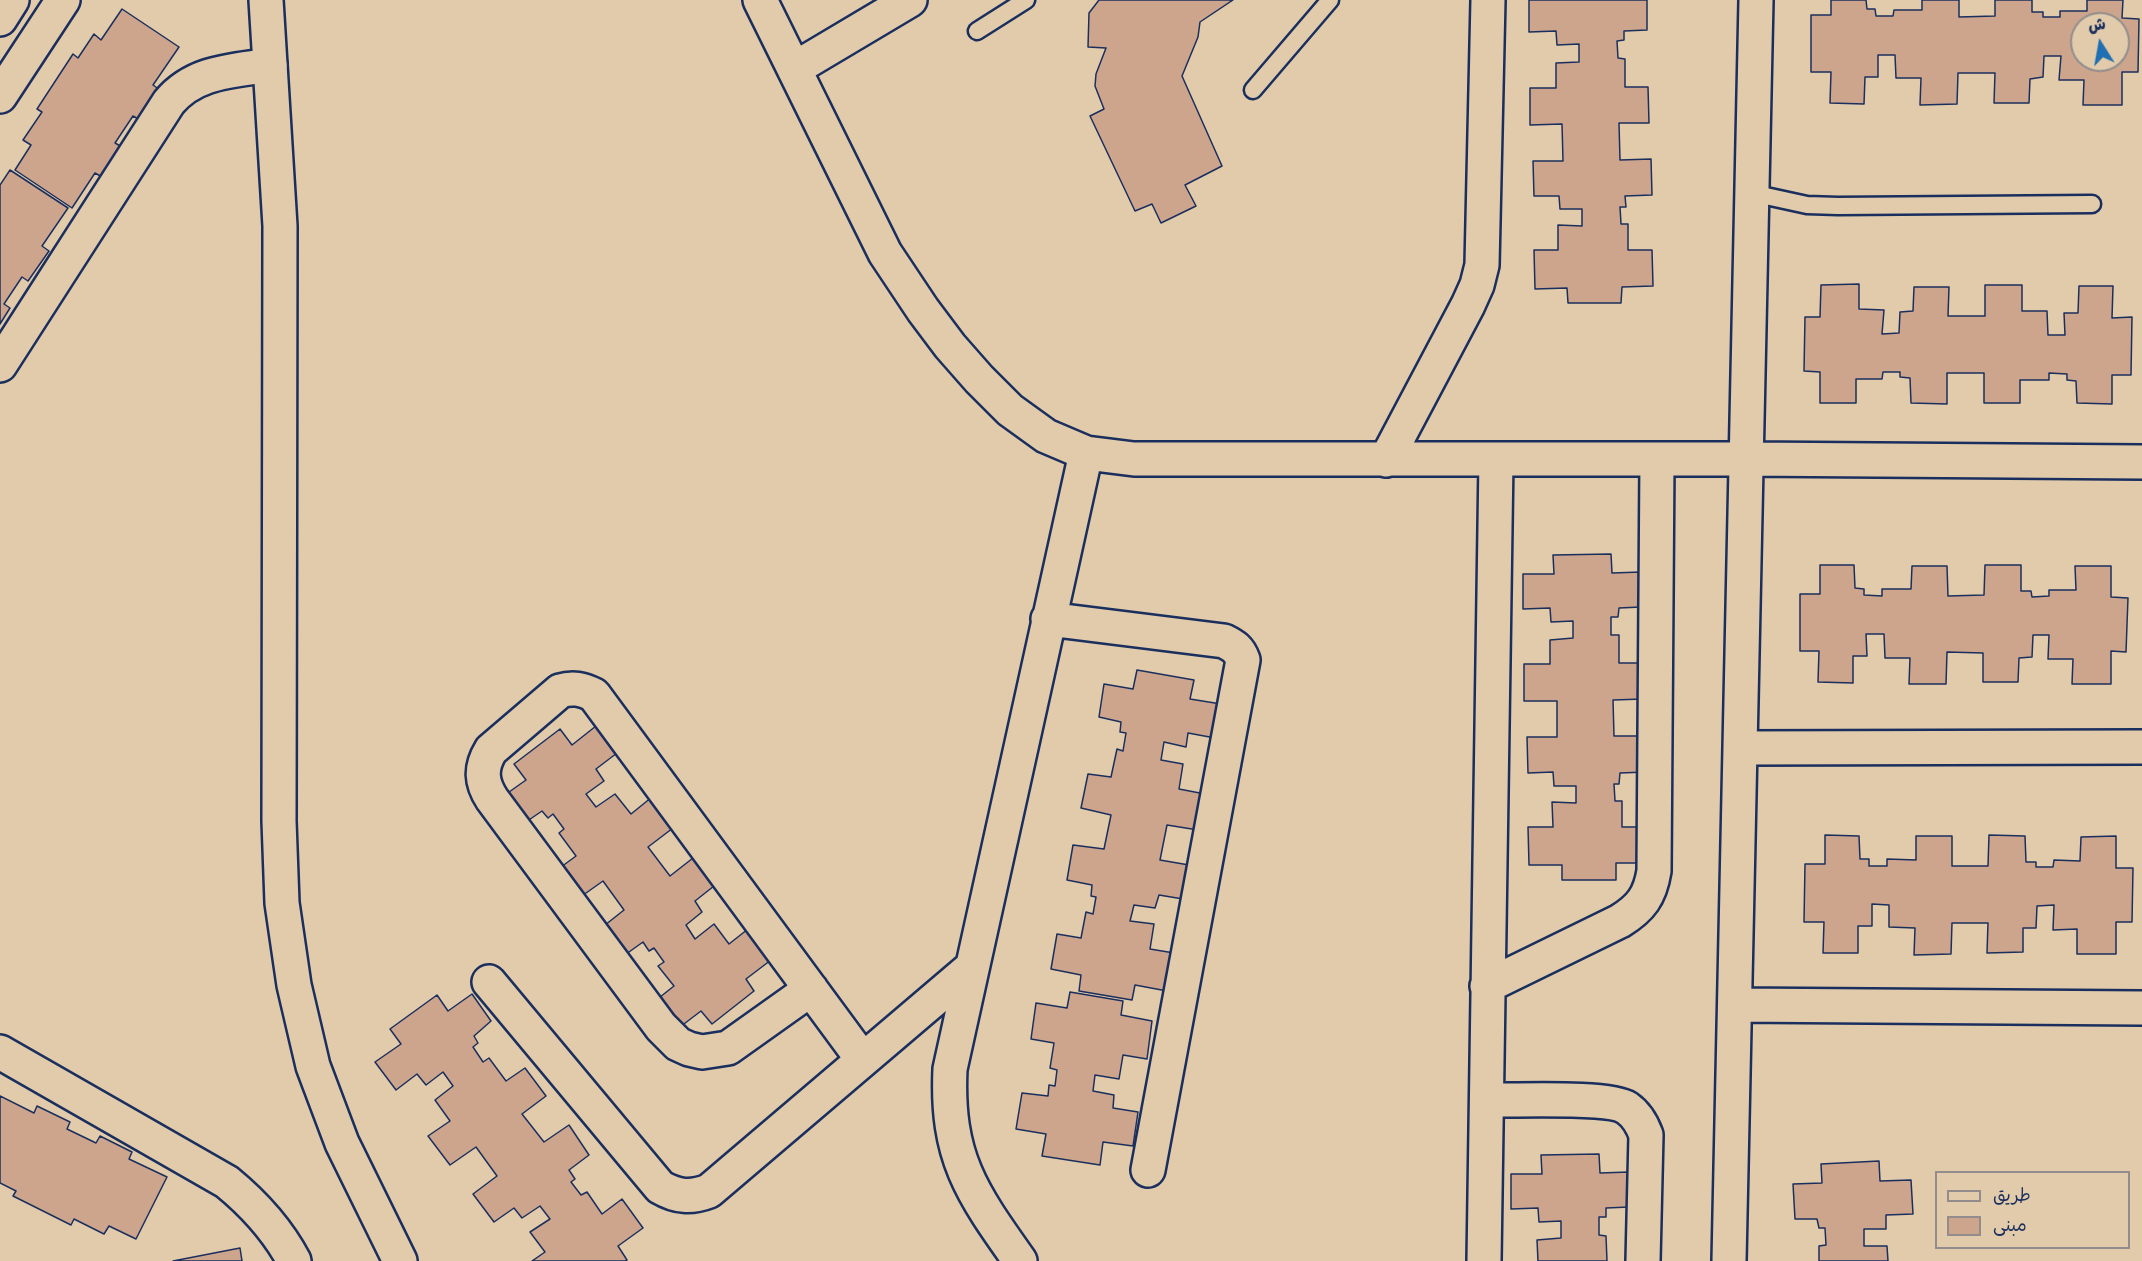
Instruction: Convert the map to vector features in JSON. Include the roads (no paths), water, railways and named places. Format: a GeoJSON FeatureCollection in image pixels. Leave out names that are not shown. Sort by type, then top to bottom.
{"type":"FeatureCollection","features":[{"type":"Feature","properties":{"kind":"street"},"geometry":{"type":"LineString","coordinates":[[0,19],[12,0]]}},
{"type":"Feature","properties":{"kind":"street"},"geometry":{"type":"LineString","coordinates":[[0,96],[63,0]]}},
{"type":"Feature","properties":{"kind":"street"},"geometry":{"type":"LineString","coordinates":[[266,0],[280,226],[279,820],[282,903],[294,985],[314,1066],[342,1143],[400,1261]]}},
{"type":"Feature","properties":{"kind":"street"},"geometry":{"type":"LineString","coordinates":[[760,0],[885,253],[923,310],[979,379],[1010,410],[1046,436],[1086,453],[1134,459],[1746,459],[2142,462]]}},
{"type":"Feature","properties":{"kind":"street"},"geometry":{"type":"LineString","coordinates":[[794,69],[910,0]]}},
{"type":"Feature","properties":{"kind":"street"},"geometry":{"type":"LineString","coordinates":[[1386,460],[1468,305],[1482,265],[1488,0]]}},
{"type":"Feature","properties":{"kind":"street"},"geometry":{"type":"LineString","coordinates":[[1729,1261],[1756,0]]}},
{"type":"Feature","properties":{"kind":"street"},"geometry":{"type":"LineString","coordinates":[[0,364],[178,91],[202,77],[270,65]]}},
{"type":"Feature","properties":{"kind":"street"},"geometry":{"type":"LineString","coordinates":[[1020,1261],[973,1192],[960,1163],[952,1132],[949,1101],[951,1069],[971,968],[1086,453]]}},
{"type":"Feature","properties":{"kind":"street"},"geometry":{"type":"LineString","coordinates":[[1484,1261],[1496,460]]}},
{"type":"Feature","properties":{"kind":"street"},"geometry":{"type":"LineString","coordinates":[[1487,986],[1634,913],[1645,902],[1652,887],[1654,871],[1657,460]]}},
{"type":"Feature","properties":{"kind":"street"},"geometry":{"type":"LineString","coordinates":[[1048,619],[1224,641],[1234,645],[1243,660],[1148,1170]]}},
{"type":"Feature","properties":{"kind":"street"},"geometry":{"type":"LineString","coordinates":[[811,989],[728,1048],[702,1052],[678,1044],[661,1028],[485,788],[482,774],[484,761],[491,750],[560,691],[571,688],[583,689],[594,695],[811,989],[863,1060]]}},
{"type":"Feature","properties":{"kind":"street"},"geometry":{"type":"LineString","coordinates":[[1741,748],[2142,747]]}},
{"type":"Feature","properties":{"kind":"street"},"geometry":{"type":"LineString","coordinates":[[489,982],[660,1187],[671,1194],[697,1196],[709,1191],[971,968]]}},
{"type":"Feature","properties":{"kind":"street"},"geometry":{"type":"LineString","coordinates":[[1735,1005],[2142,1008]]}},
{"type":"Feature","properties":{"kind":"street"},"geometry":{"type":"LineString","coordinates":[[0,1052],[227,1182],[254,1204],[270,1223],[294,1261]]}},
{"type":"Feature","properties":{"kind":"street"},"geometry":{"type":"LineString","coordinates":[[1487,1101],[1605,1102],[1627,1108],[1635,1115],[1646,1135],[1642,1261]]}},
{"type":"Feature","properties":{"kind":"lane"},"geometry":{"type":"LineString","coordinates":[[977,31],[1026,0]]}},
{"type":"Feature","properties":{"kind":"lane"},"geometry":{"type":"LineString","coordinates":[[1253,90],[1330,0]]}},
{"type":"Feature","properties":{"kind":"lane"},"geometry":{"type":"LineString","coordinates":[[1752,193],[1807,205],[2092,204]]}}]}
